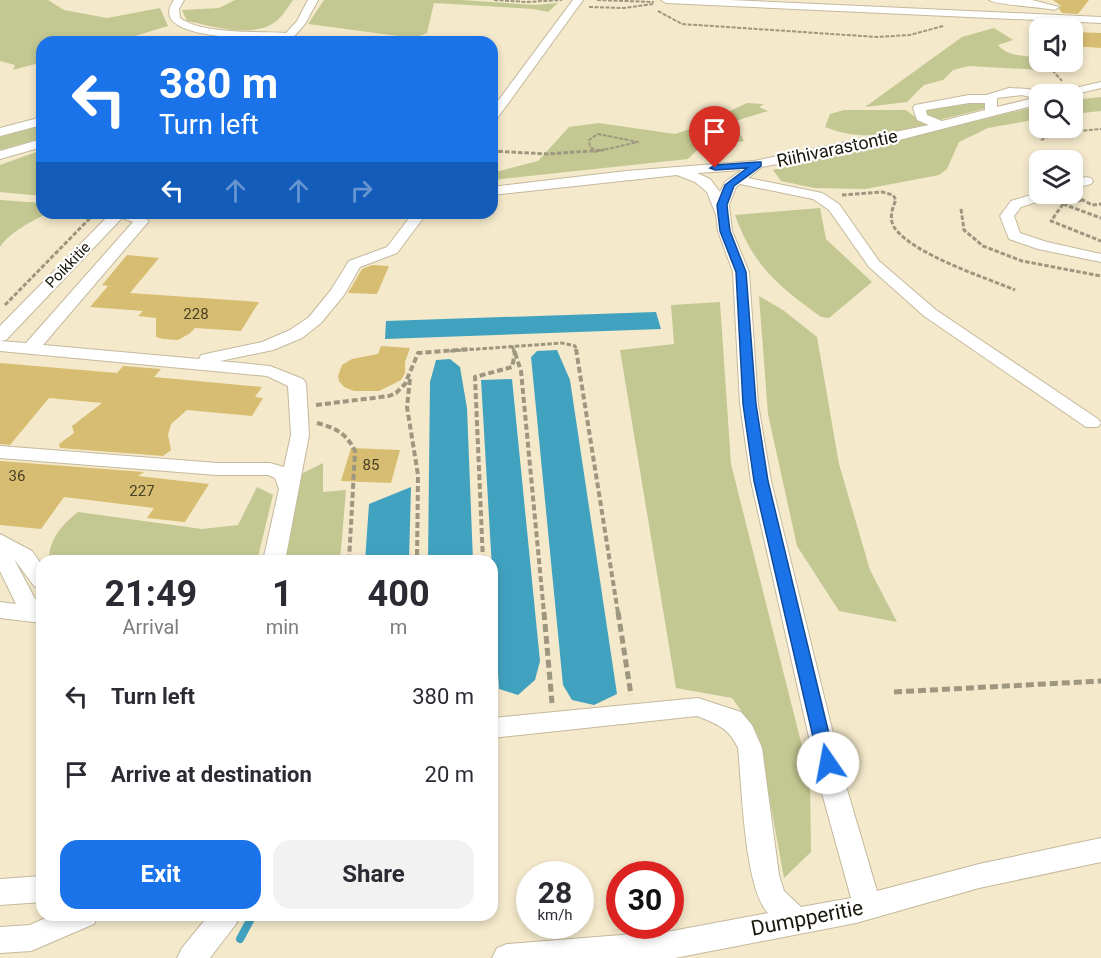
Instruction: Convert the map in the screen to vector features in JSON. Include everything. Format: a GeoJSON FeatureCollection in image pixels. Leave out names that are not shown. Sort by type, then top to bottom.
{"type":"FeatureCollection","features":[{"type":"Feature","properties":{"kind":"street"},"geometry":{"type":"LineString","coordinates":[[179,0],[174,5],[173,13],[176,20],[210,36]]}},
{"type":"Feature","properties":{"kind":"street"},"geometry":{"type":"LineString","coordinates":[[289,36],[301,22],[313,0]]}},
{"type":"Feature","properties":{"kind":"street"},"geometry":{"type":"LineString","coordinates":[[666,0],[845,4],[921,12],[1062,18]]}},
{"type":"Feature","properties":{"kind":"street"},"geometry":{"type":"LineString","coordinates":[[921,12],[922,4],[927,0]]}},
{"type":"Feature","properties":{"kind":"street"},"geometry":{"type":"LineString","coordinates":[[994,0],[1028,2],[1054,7]]}},
{"type":"Feature","properties":{"kind":"street"},"geometry":{"type":"LineString","coordinates":[[1040,0],[1054,7],[1062,18]]}},
{"type":"Feature","properties":{"kind":"street"},"geometry":{"type":"LineString","coordinates":[[498,108],[573,2]]}},
{"type":"Feature","properties":{"kind":"street"},"geometry":{"type":"LineString","coordinates":[[1083,19],[1101,20]]}},
{"type":"Feature","properties":{"kind":"street"},"geometry":{"type":"LineString","coordinates":[[1083,89],[1101,85]]}},
{"type":"Feature","properties":{"kind":"street"},"geometry":{"type":"LineString","coordinates":[[940,125],[921,117],[919,108],[969,99],[991,106]]}},
{"type":"Feature","properties":{"kind":"street","name":"Riihivarastontie"},"geometry":{"type":"LineString","coordinates":[[868,907],[833,786],[761,481],[749,404],[741,272],[725,231],[722,205],[730,185],[758,164],[940,125],[991,106],[1029,100]]}},
{"type":"Feature","properties":{"kind":"street"},"geometry":{"type":"LineString","coordinates":[[0,132],[36,123]]}},
{"type":"Feature","properties":{"kind":"street"},"geometry":{"type":"LineString","coordinates":[[0,155],[36,145]]}},
{"type":"Feature","properties":{"kind":"street"},"geometry":{"type":"LineString","coordinates":[[498,190],[758,164]]}},
{"type":"Feature","properties":{"kind":"street"},"geometry":{"type":"LineString","coordinates":[[658,173],[697,176],[710,184],[723,215]]}},
{"type":"Feature","properties":{"kind":"street"},"geometry":{"type":"LineString","coordinates":[[736,179],[817,196],[834,207],[874,264],[930,313],[1092,423]]}},
{"type":"Feature","properties":{"kind":"street"},"geometry":{"type":"LineString","coordinates":[[1029,200],[1016,204],[1007,216],[1014,236],[1043,246],[1101,258]]}},
{"type":"Feature","properties":{"kind":"street","name":"Poikkitie"},"geometry":{"type":"LineString","coordinates":[[0,336],[113,219]]}},
{"type":"Feature","properties":{"kind":"street"},"geometry":{"type":"LineString","coordinates":[[30,349],[142,221],[138,219]]}},
{"type":"Feature","properties":{"kind":"street"},"geometry":{"type":"LineString","coordinates":[[180,363],[267,346],[296,334],[315,320],[330,302],[354,264],[392,250],[415,219]]}},
{"type":"Feature","properties":{"kind":"street"},"geometry":{"type":"LineString","coordinates":[[0,346],[270,371],[297,383],[300,435],[275,555]]}},
{"type":"Feature","properties":{"kind":"street"},"geometry":{"type":"LineString","coordinates":[[0,452],[194,467],[270,470],[283,474],[289,489]]}},
{"type":"Feature","properties":{"kind":"street"},"geometry":{"type":"LineString","coordinates":[[0,541],[25,556],[36,572]]}},
{"type":"Feature","properties":{"kind":"street"},"geometry":{"type":"LineString","coordinates":[[0,555],[7,562],[24,604],[36,614]]}},
{"type":"Feature","properties":{"kind":"street"},"geometry":{"type":"LineString","coordinates":[[0,610],[36,616]]}},
{"type":"Feature","properties":{"kind":"street"},"geometry":{"type":"LineString","coordinates":[[498,727],[698,707],[732,719],[743,732],[750,748],[765,874],[772,898],[795,921]]}},
{"type":"Feature","properties":{"kind":"street","name":"Dumpperitie"},"geometry":{"type":"LineString","coordinates":[[507,958],[672,945],[868,907],[979,876],[1101,850]]}},
{"type":"Feature","properties":{"kind":"street"},"geometry":{"type":"LineString","coordinates":[[0,892],[36,890]]}},
{"type":"Feature","properties":{"kind":"street"},"geometry":{"type":"LineString","coordinates":[[0,940],[31,938],[70,921]]}},
{"type":"Feature","properties":{"kind":"street"},"geometry":{"type":"LineString","coordinates":[[192,958],[221,921]]}},
{"type":"Feature","properties":{"kind":"path"},"geometry":{"type":"LineString","coordinates":[[494,0],[573,2],[624,8],[654,4]]}},
{"type":"Feature","properties":{"kind":"path"},"geometry":{"type":"LineString","coordinates":[[654,0],[653,8],[682,24],[878,37],[910,35],[977,14]]}},
{"type":"Feature","properties":{"kind":"path"},"geometry":{"type":"LineString","coordinates":[[1052,72],[1065,84]]}},
{"type":"Feature","properties":{"kind":"path"},"geometry":{"type":"LineString","coordinates":[[1041,140],[1057,133],[1101,129]]}},
{"type":"Feature","properties":{"kind":"path"},"geometry":{"type":"LineString","coordinates":[[498,151],[559,155],[619,149],[638,142],[598,134],[590,140],[590,147],[597,151]]}},
{"type":"Feature","properties":{"kind":"path"},"geometry":{"type":"LineString","coordinates":[[817,196],[882,192],[893,195],[896,200],[892,205],[891,214],[894,227],[908,238],[934,258],[1015,290]]}},
{"type":"Feature","properties":{"kind":"path"},"geometry":{"type":"LineString","coordinates":[[1101,218],[1063,204],[1052,221],[1101,242]]}},
{"type":"Feature","properties":{"kind":"path"},"geometry":{"type":"LineString","coordinates":[[417,555],[418,476],[407,407],[410,378],[418,353],[562,343],[575,346],[579,357],[634,714]]}},
{"type":"Feature","properties":{"kind":"path"},"geometry":{"type":"LineString","coordinates":[[513,346],[521,371],[534,491],[553,722]]}},
{"type":"Feature","properties":{"kind":"path"},"geometry":{"type":"LineString","coordinates":[[483,555],[476,377],[512,367],[515,353]]}},
{"type":"Feature","properties":{"kind":"path"},"geometry":{"type":"LineString","coordinates":[[299,413],[389,396],[400,392],[410,378]]}},
{"type":"Feature","properties":{"kind":"path"},"geometry":{"type":"LineString","coordinates":[[299,413],[334,427],[349,437],[355,451],[349,555]]}},
{"type":"Feature","properties":{"kind":"path"},"geometry":{"type":"LineString","coordinates":[[894,692],[1101,681]]}},
{"type":"Feature","properties":{"kind":"green space"},"geometry":{"type":"Polygon","coordinates":[[[0,0],[48,0],[64,10],[107,18],[160,8],[168,26],[135,36],[36,36],[36,64],[13,70],[15,65],[0,61],[0,0]]]}},
{"type":"Feature","properties":{"kind":"green space"},"geometry":{"type":"Polygon","coordinates":[[[235,0],[293,0],[275,22],[255,30],[232,30],[187,21],[182,10],[219,8],[235,0]]]}},
{"type":"Feature","properties":{"kind":"green space"},"geometry":{"type":"Polygon","coordinates":[[[324,0],[462,0],[535,5],[558,3],[548,12],[534,9],[434,3],[427,33],[419,36],[398,36],[308,24],[324,0]]]}},
{"type":"Feature","properties":{"kind":"green space"},"geometry":{"type":"Polygon","coordinates":[[[994,28],[1013,40],[998,45],[1002,49],[1016,55],[1029,56],[1029,69],[969,66],[953,70],[943,80],[924,85],[907,102],[865,107],[962,37],[994,28]]]}},
{"type":"Feature","properties":{"kind":"green space"},"geometry":{"type":"Polygon","coordinates":[[[1101,97],[1101,111],[1083,113],[1083,99],[1101,97]]]}},
{"type":"Feature","properties":{"kind":"green space"},"geometry":{"type":"Polygon","coordinates":[[[747,103],[764,104],[759,107],[768,111],[728,123],[738,130],[744,141],[699,148],[688,159],[498,179],[498,171],[538,161],[569,127],[599,123],[675,134],[699,126],[747,103]]]}},
{"type":"Feature","properties":{"kind":"green space"},"geometry":{"type":"Polygon","coordinates":[[[985,103],[987,108],[939,120],[927,118],[923,111],[943,106],[985,103]]]}},
{"type":"Feature","properties":{"kind":"green space"},"geometry":{"type":"Polygon","coordinates":[[[1029,108],[1029,121],[988,128],[959,142],[947,169],[939,175],[865,189],[814,188],[781,181],[773,170],[1029,108]]]}},
{"type":"Feature","properties":{"kind":"green space"},"geometry":{"type":"Polygon","coordinates":[[[844,110],[906,110],[925,125],[875,135],[850,134],[825,127],[830,114],[844,110]]]}},
{"type":"Feature","properties":{"kind":"green space"},"geometry":{"type":"Polygon","coordinates":[[[36,127],[36,140],[0,150],[0,137],[36,127]]]}},
{"type":"Feature","properties":{"kind":"green space"},"geometry":{"type":"Polygon","coordinates":[[[36,152],[36,195],[0,192],[0,165],[36,152]]]}},
{"type":"Feature","properties":{"kind":"green space"},"geometry":{"type":"Polygon","coordinates":[[[0,200],[36,203],[36,219],[15,232],[0,247],[0,200]]]}},
{"type":"Feature","properties":{"kind":"green space"},"geometry":{"type":"Polygon","coordinates":[[[820,208],[826,239],[872,282],[829,318],[821,317],[806,306],[769,274],[750,249],[735,215],[820,208]]]}},
{"type":"Feature","properties":{"kind":"green space"},"geometry":{"type":"Polygon","coordinates":[[[759,296],[783,310],[817,337],[839,464],[870,570],[897,622],[839,611],[797,546],[768,414],[759,296]]]}},
{"type":"Feature","properties":{"kind":"green space"},"geometry":{"type":"Polygon","coordinates":[[[720,302],[731,464],[810,778],[811,852],[784,878],[758,735],[732,698],[676,688],[620,350],[674,344],[671,305],[720,302]]]}},
{"type":"Feature","properties":{"kind":"green space"},"geometry":{"type":"Polygon","coordinates":[[[323,463],[323,492],[346,490],[341,555],[282,555],[301,474],[323,463]]]}},
{"type":"Feature","properties":{"kind":"green space"},"geometry":{"type":"Polygon","coordinates":[[[257,487],[273,495],[258,555],[49,555],[57,533],[78,512],[202,529],[238,525],[257,487]]]}},
{"type":"Feature","properties":{"kind":"water"},"geometry":{"type":"Polygon","coordinates":[[[656,312],[661,329],[385,339],[386,321],[656,312]]]}},
{"type":"Feature","properties":{"kind":"water"},"geometry":{"type":"Polygon","coordinates":[[[557,350],[570,380],[617,694],[594,705],[572,700],[563,685],[531,357],[537,351],[557,350]]]}},
{"type":"Feature","properties":{"kind":"water"},"geometry":{"type":"Polygon","coordinates":[[[450,359],[460,367],[467,408],[473,555],[428,555],[430,382],[436,360],[450,359]]]}},
{"type":"Feature","properties":{"kind":"water"},"geometry":{"type":"Polygon","coordinates":[[[512,379],[540,661],[535,680],[518,695],[499,689],[498,555],[491,555],[481,380],[512,379]]]}},
{"type":"Feature","properties":{"kind":"water"},"geometry":{"type":"Polygon","coordinates":[[[411,487],[409,555],[365,555],[369,504],[411,487]]]}},
{"type":"Feature","properties":{"kind":"building"},"geometry":{"type":"Polygon","coordinates":[[[1053,0],[1089,0],[1078,14],[1062,13],[1059,9],[1061,6],[1053,0]]]}},
{"type":"Feature","properties":{"kind":"building"},"geometry":{"type":"Polygon","coordinates":[[[1083,32],[1101,33],[1101,48],[1083,47],[1083,32]]]}},
{"type":"Feature","properties":{"kind":"building"},"geometry":{"type":"Polygon","coordinates":[[[127,255],[159,258],[130,293],[259,302],[241,331],[195,328],[178,340],[156,337],[156,318],[138,316],[143,311],[90,307],[108,286],[102,285],[127,255]]]}},
{"type":"Feature","properties":{"kind":"building"},"geometry":{"type":"Polygon","coordinates":[[[372,265],[389,266],[377,294],[348,293],[362,269],[372,265]]]}},
{"type":"Feature","properties":{"kind":"building"},"geometry":{"type":"Polygon","coordinates":[[[381,346],[410,348],[405,362],[405,373],[401,380],[379,391],[354,391],[344,387],[338,376],[342,365],[352,359],[378,354],[381,346]]]}},
{"type":"Feature","properties":{"kind":"building"},"geometry":{"type":"Polygon","coordinates":[[[0,363],[117,373],[123,366],[161,369],[154,377],[262,387],[255,397],[263,398],[252,416],[187,410],[171,424],[168,435],[171,450],[163,456],[60,448],[59,444],[74,433],[72,426],[102,403],[49,398],[10,445],[0,444],[0,363]]]}},
{"type":"Feature","properties":{"kind":"building"},"geometry":{"type":"Polygon","coordinates":[[[351,448],[400,450],[391,483],[341,481],[351,448]]]}},
{"type":"Feature","properties":{"kind":"building"},"geometry":{"type":"Polygon","coordinates":[[[0,461],[144,472],[138,476],[209,484],[185,522],[147,518],[154,508],[64,497],[41,529],[0,525],[0,461]]]}},
{"type":"Feature","properties":{"kind":"waterway"},"geometry":{"type":"LineString","coordinates":[[240,939],[250,921]]}},
{"type":"Feature","properties":{"kind":"route"},"geometry":{"type":"LineString","coordinates":[[715,168],[758,164],[745,171],[730,185],[722,205],[723,215],[725,231],[741,272],[749,404],[761,481],[828,763]]}}]}
